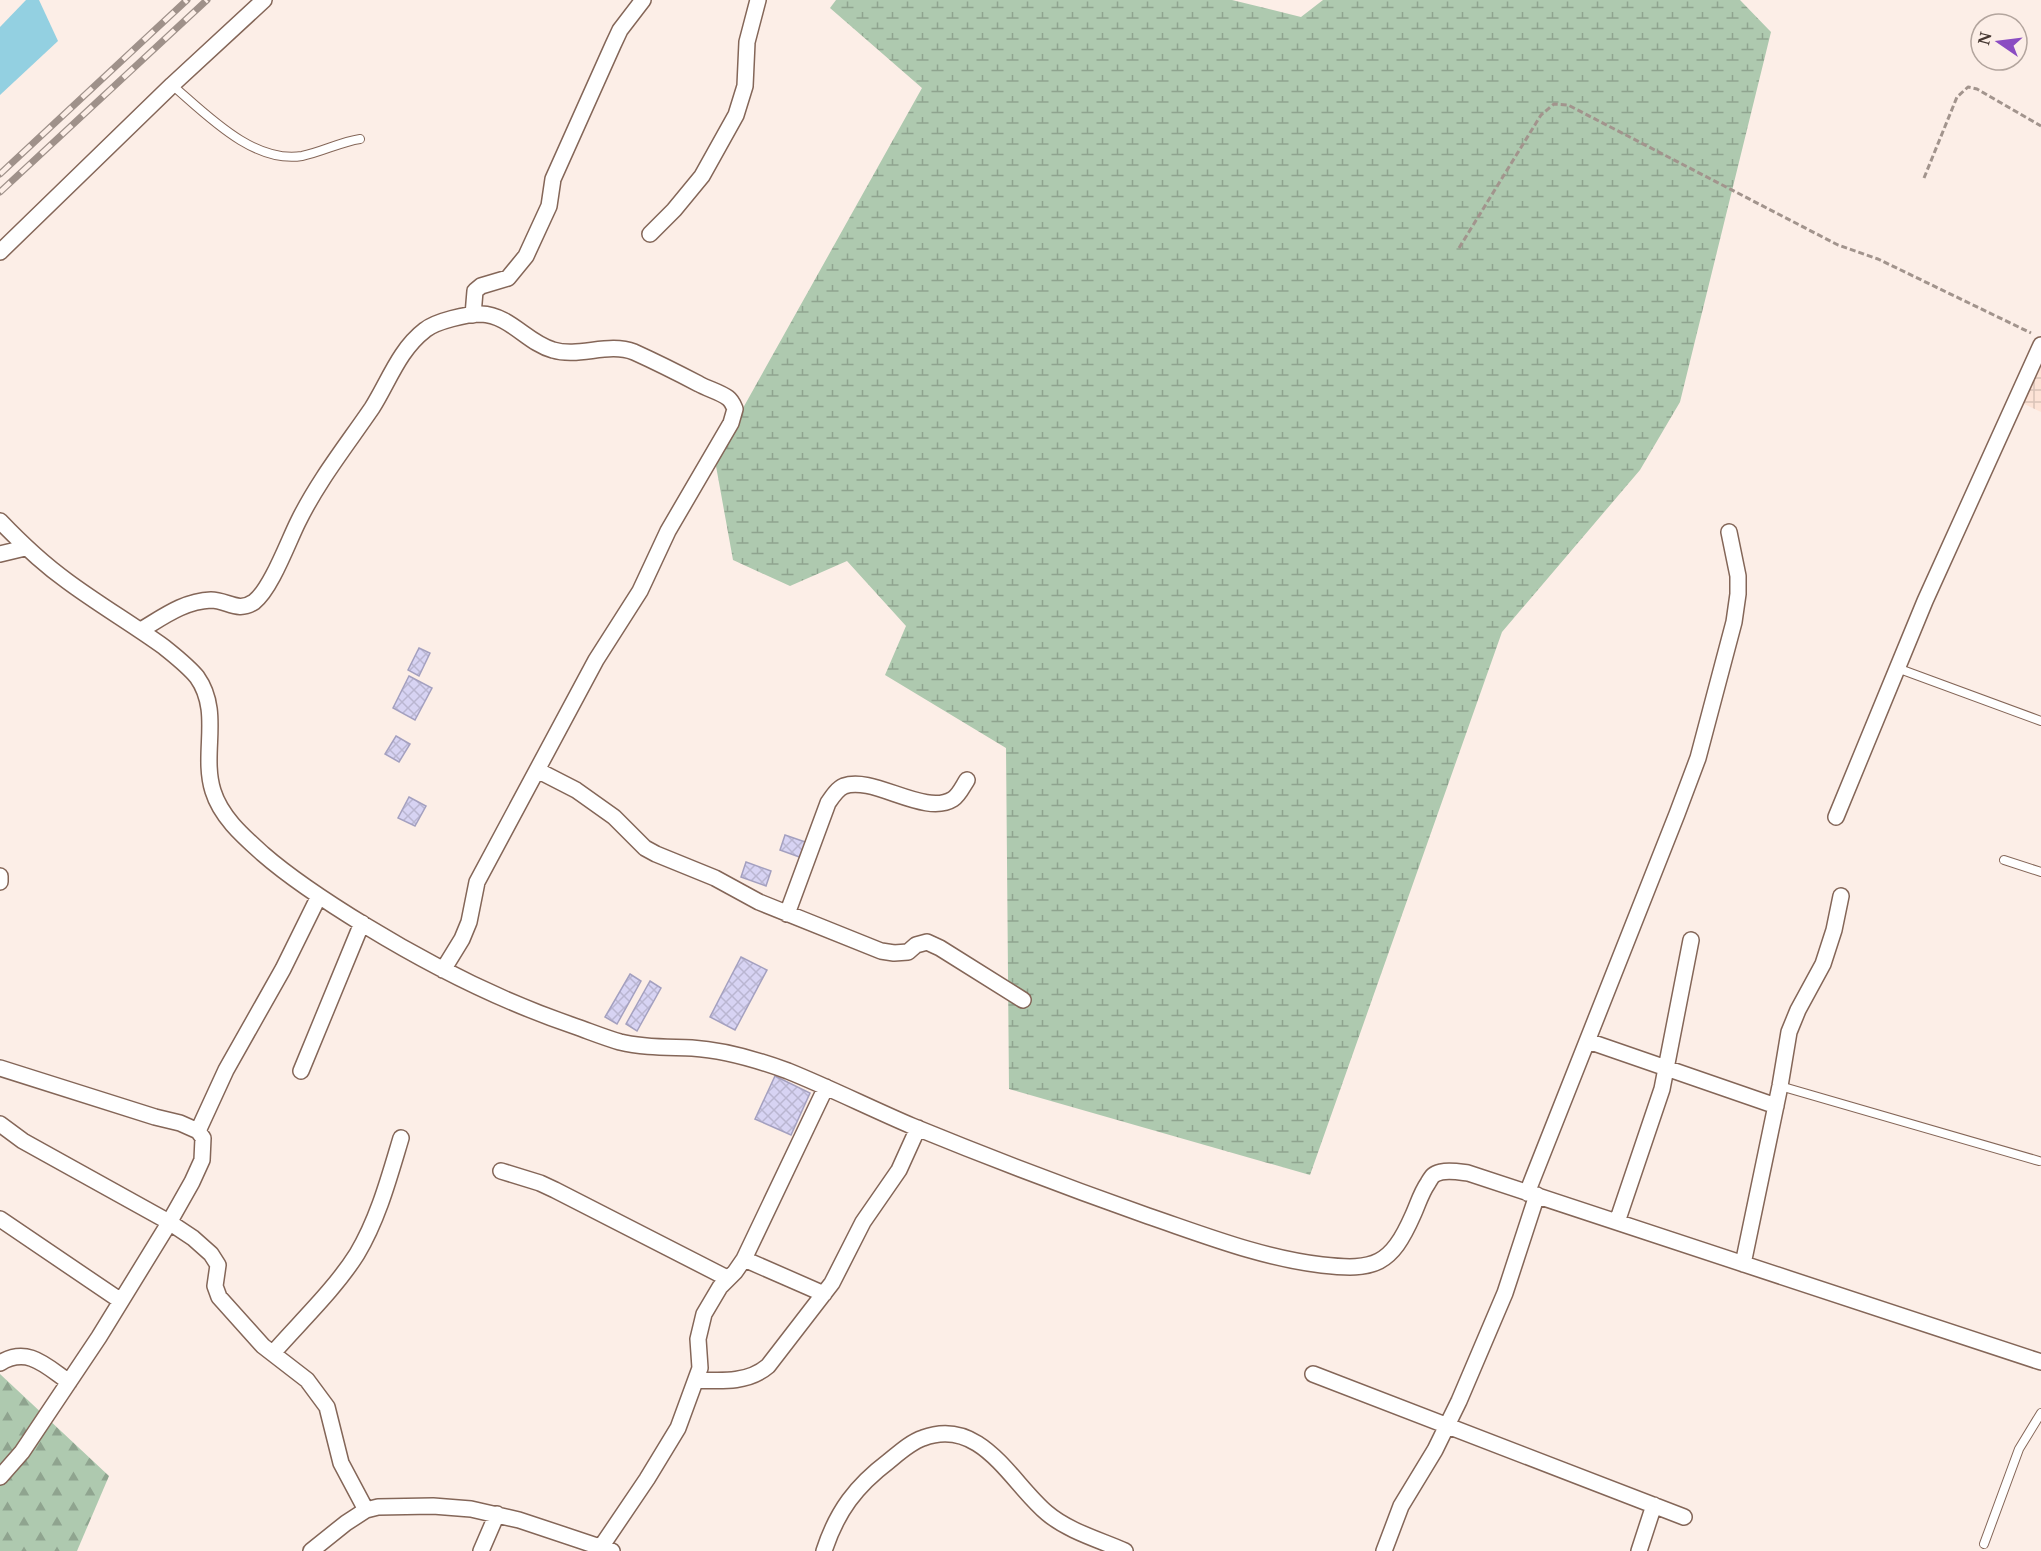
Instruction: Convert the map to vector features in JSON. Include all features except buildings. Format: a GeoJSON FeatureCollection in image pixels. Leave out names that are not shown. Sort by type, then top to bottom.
{"type":"FeatureCollection","features":[{"type":"Feature","properties":{"kind":"street"},"geometry":{"type":"LineString","coordinates":[[0,252],[172,85],[264,0]]}},
{"type":"Feature","properties":{"kind":"street"},"geometry":{"type":"LineString","coordinates":[[473,315],[475,291],[481,286],[508,278],[526,256],[549,207],[553,179],[613,45],[620,30],[643,0]]}},
{"type":"Feature","properties":{"kind":"street"},"geometry":{"type":"LineString","coordinates":[[650,234],[674,210],[702,176],[736,115],[745,86],[747,42],[758,0]]}},
{"type":"Feature","properties":{"kind":"street"},"geometry":{"type":"LineString","coordinates":[[141,630],[180,607],[196,602],[213,600],[235,607],[245,607],[255,601],[272,575],[312,495],[372,407],[392,370],[409,345],[432,325],[473,315],[493,316],[505,320],[540,346],[556,351],[619,348],[630,351],[674,370],[730,399],[735,409],[731,423],[668,531],[640,591],[596,660],[477,882],[469,922],[462,939],[443,970]]}},
{"type":"Feature","properties":{"kind":"street"},"geometry":{"type":"LineString","coordinates":[[1836,817],[2036,340]]}},
{"type":"Feature","properties":{"kind":"street"},"geometry":{"type":"LineString","coordinates":[[0,521],[25,548],[69,583],[141,630],[194,673],[206,691],[211,710],[208,769],[213,793],[223,813],[266,856],[319,896],[362,923],[443,970],[527,1009],[621,1042],[726,1053],[783,1069],[918,1128],[1090,1195],[1215,1239],[1297,1261],[1362,1267],[1382,1261],[1393,1252],[1403,1237],[1423,1190],[1432,1176],[1440,1172],[1468,1173],[2041,1362]]}},
{"type":"Feature","properties":{"kind":"street"},"geometry":{"type":"LineString","coordinates":[[1384,1551],[1401,1506],[1447,1426],[1505,1293],[1532,1194],[1588,1041],[1698,758],[1734,622],[1738,594],[1738,576],[1729,532]]}},
{"type":"Feature","properties":{"kind":"street"},"geometry":{"type":"LineString","coordinates":[[0,554],[25,548]]}},
{"type":"Feature","properties":{"kind":"street"},"geometry":{"type":"LineString","coordinates":[[537,770],[576,790],[615,817],[645,848],[787,914],[881,951],[908,952],[916,945],[927,942],[1023,1000]]}},
{"type":"Feature","properties":{"kind":"street"},"geometry":{"type":"LineString","coordinates":[[787,914],[828,803],[844,786],[857,785],[925,802],[943,803],[955,798],[967,780]]}},
{"type":"Feature","properties":{"kind":"street"},"geometry":{"type":"LineString","coordinates":[[0,876],[0,882]]}},
{"type":"Feature","properties":{"kind":"street"},"geometry":{"type":"LineString","coordinates":[[198,1131],[226,1070],[283,969],[319,896]]}},
{"type":"Feature","properties":{"kind":"street"},"geometry":{"type":"LineString","coordinates":[[1743,1264],[1789,1032],[1822,964],[1834,930],[1841,896]]}},
{"type":"Feature","properties":{"kind":"street"},"geometry":{"type":"LineString","coordinates":[[301,1071],[362,923]]}},
{"type":"Feature","properties":{"kind":"street"},"geometry":{"type":"LineString","coordinates":[[1617,1222],[1662,1089],[1691,940]]}},
{"type":"Feature","properties":{"kind":"street"},"geometry":{"type":"LineString","coordinates":[[1588,1041],[1776,1106]]}},
{"type":"Feature","properties":{"kind":"street"},"geometry":{"type":"LineString","coordinates":[[0,1478],[22,1452],[69,1382],[169,1222],[202,1160],[203,1138],[198,1131],[180,1123],[1,1071]]}},
{"type":"Feature","properties":{"kind":"street"},"geometry":{"type":"LineString","coordinates":[[311,1551],[366,1510],[433,1506],[497,1514],[606,1549],[678,1428],[697,1380],[700,1361],[698,1339],[704,1314],[727,1278],[735,1272],[744,1259],[826,1087]]}},
{"type":"Feature","properties":{"kind":"street"},"geometry":{"type":"LineString","coordinates":[[0,1124],[23,1141],[169,1222],[193,1238],[211,1254],[218,1265],[215,1286],[219,1297],[251,1334],[307,1380],[327,1407],[341,1463],[366,1510]]}},
{"type":"Feature","properties":{"kind":"street"},"geometry":{"type":"LineString","coordinates":[[697,1380],[738,1380],[768,1366],[824,1294],[842,1265],[863,1222],[899,1170],[918,1128]]}},
{"type":"Feature","properties":{"kind":"street"},"geometry":{"type":"LineString","coordinates":[[273,1353],[345,1271],[356,1255],[377,1214],[401,1138]]}},
{"type":"Feature","properties":{"kind":"street"},"geometry":{"type":"LineString","coordinates":[[501,1171],[555,1190],[727,1278]]}},
{"type":"Feature","properties":{"kind":"street"},"geometry":{"type":"LineString","coordinates":[[0,1219],[121,1301]]}},
{"type":"Feature","properties":{"kind":"street"},"geometry":{"type":"LineString","coordinates":[[744,1259],[824,1294]]}},
{"type":"Feature","properties":{"kind":"street"},"geometry":{"type":"LineString","coordinates":[[0,1363],[26,1355],[69,1382]]}},
{"type":"Feature","properties":{"kind":"street"},"geometry":{"type":"LineString","coordinates":[[1313,1374],[1684,1517]]}},
{"type":"Feature","properties":{"kind":"street"},"geometry":{"type":"LineString","coordinates":[[824,1551],[839,1513],[868,1478],[908,1446],[922,1438],[939,1434],[969,1439],[983,1447],[1050,1516],[1125,1551]]}},
{"type":"Feature","properties":{"kind":"street"},"geometry":{"type":"LineString","coordinates":[[1639,1551],[1654,1505]]}},
{"type":"Feature","properties":{"kind":"street"},"geometry":{"type":"LineString","coordinates":[[481,1551],[497,1514]]}},
{"type":"Feature","properties":{"kind":"lane"},"geometry":{"type":"LineString","coordinates":[[172,85],[237,138],[272,155],[303,156],[360,139]]}},
{"type":"Feature","properties":{"kind":"lane"},"geometry":{"type":"LineString","coordinates":[[1897,668],[2041,721]]}},
{"type":"Feature","properties":{"kind":"lane"},"geometry":{"type":"LineString","coordinates":[[2004,860],[2041,872]]}},
{"type":"Feature","properties":{"kind":"lane"},"geometry":{"type":"LineString","coordinates":[[1780,1086],[2038,1161]]}},
{"type":"Feature","properties":{"kind":"lane"},"geometry":{"type":"LineString","coordinates":[[1984,1544],[2019,1449],[2041,1413]]}},
{"type":"Feature","properties":{"kind":"path"},"geometry":{"type":"LineString","coordinates":[[1924,178],[1957,97],[1968,87],[1977,89],[2041,126]]}},
{"type":"Feature","properties":{"kind":"path"},"geometry":{"type":"LineString","coordinates":[[1459,248],[1541,115],[1554,104],[1568,105],[1829,240],[1878,259],[2036,340]]}},
{"type":"Feature","properties":{"kind":"shaded area"},"geometry":{"type":"Polygon","coordinates":[[[2041,361],[2041,412],[2020,402],[2041,361]]]}},
{"type":"Feature","properties":{"kind":"green space"},"geometry":{"type":"Polygon","coordinates":[[[836,0],[1232,0],[1301,17],[1323,0],[1740,0],[1771,32],[1680,402],[1640,470],[1502,632],[1310,1175],[1009,1089],[1006,748],[885,675],[906,626],[847,561],[790,586],[733,560],[716,466],[738,417],[922,88],[830,8],[836,0]]]}},
{"type":"Feature","properties":{"kind":"green space"},"geometry":{"type":"Polygon","coordinates":[[[0,1374],[109,1476],[77,1551],[0,1551],[0,1374]]]}},
{"type":"Feature","properties":{"kind":"water"},"geometry":{"type":"Polygon","coordinates":[[[26,0],[39,0],[58,41],[0,95],[0,27],[26,0]]]}},
{"type":"Feature","properties":{"kind":"railway"},"geometry":{"type":"LineString","coordinates":[[0,174],[187,0]]}},
{"type":"Feature","properties":{"kind":"railway"},"geometry":{"type":"LineString","coordinates":[[0,192],[207,0]]}}]}
